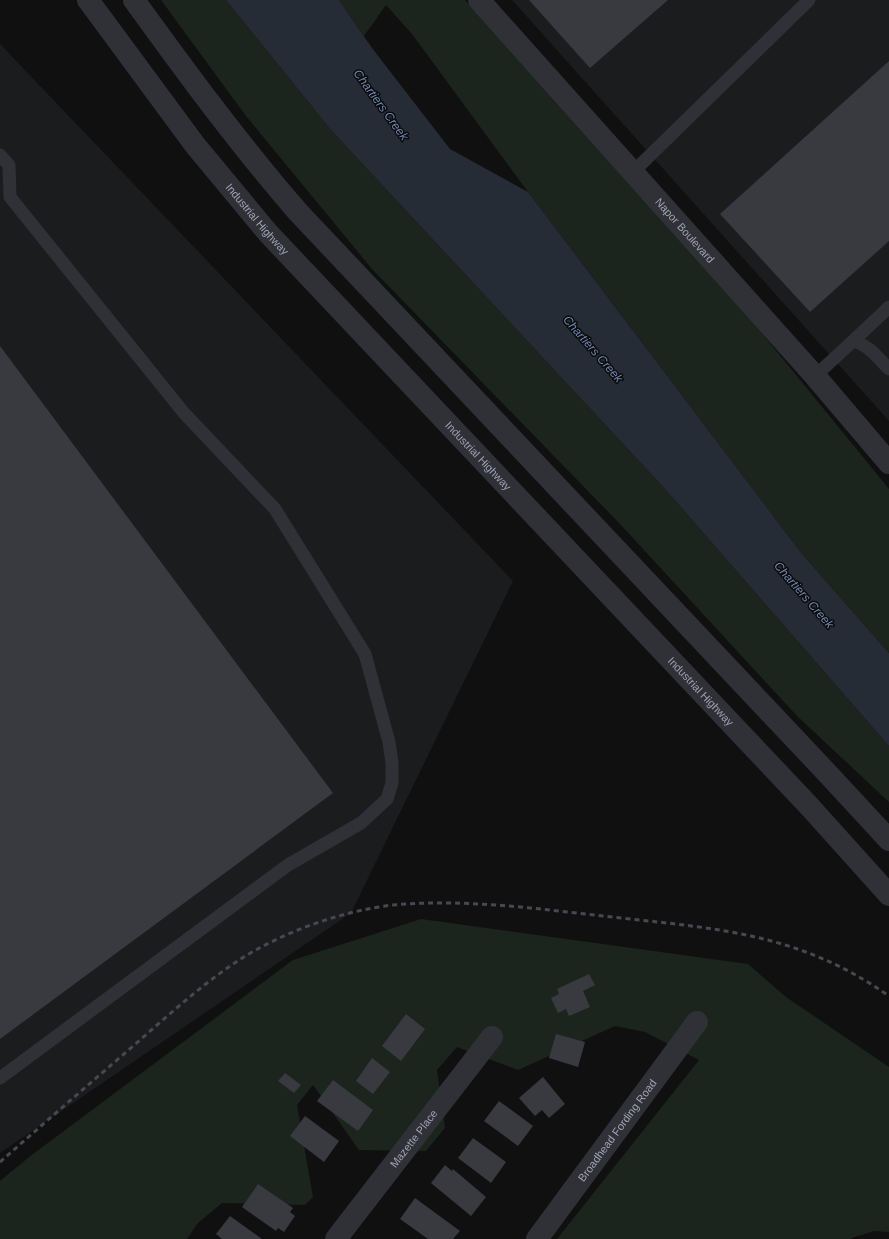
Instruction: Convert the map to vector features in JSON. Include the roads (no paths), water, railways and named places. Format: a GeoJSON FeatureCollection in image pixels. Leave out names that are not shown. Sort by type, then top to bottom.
{"type":"FeatureCollection","features":[{"type":"Feature","properties":{"kind":"street","name":"Industrial Highway"},"geometry":{"type":"LineString","coordinates":[[88,0],[195,145],[268,233],[810,807],[889,895]]}},
{"type":"Feature","properties":{"kind":"street"},"geometry":{"type":"LineString","coordinates":[[134,0],[217,112],[298,212],[823,768],[889,840]]}},
{"type":"Feature","properties":{"kind":"street","name":"Napor Boulevard"},"geometry":{"type":"LineString","coordinates":[[479,0],[815,376],[889,464]]}},
{"type":"Feature","properties":{"kind":"street","name":"Broadhead Fording Road"},"geometry":{"type":"LineString","coordinates":[[537,1239],[697,1022]]}},
{"type":"Feature","properties":{"kind":"street","name":"Mazette Place"},"geometry":{"type":"LineString","coordinates":[[336,1239],[492,1037]]}},
{"type":"Feature","properties":{"kind":"lane"},"geometry":{"type":"LineString","coordinates":[[633,172],[809,0]]}},
{"type":"Feature","properties":{"kind":"lane"},"geometry":{"type":"LineString","coordinates":[[0,154],[9,165],[5,196],[184,413],[275,509],[365,654],[389,742],[392,763],[392,783],[387,799],[361,823],[288,865],[0,1078]]}},
{"type":"Feature","properties":{"kind":"lane"},"geometry":{"type":"LineString","coordinates":[[815,376],[889,307]]}},
{"type":"Feature","properties":{"kind":"lane"},"geometry":{"type":"LineString","coordinates":[[853,341],[868,347],[889,369]]}},
{"type":"Feature","properties":{"kind":"water","name":"Chartiers Creek"},"geometry":{"type":"Polygon","coordinates":[[[226,0],[339,0],[372,48],[450,149],[528,192],[802,554],[889,653],[889,746],[666,490],[331,130],[226,0]]]}},
{"type":"Feature","properties":{"kind":"railway"},"geometry":{"type":"LineString","coordinates":[[0,1162],[180,1005],[224,970],[274,940],[293,932],[313,924],[353,912],[373,908],[421,903],[478,904],[694,926],[728,931],[793,947],[825,960],[857,976],[889,996]]}}]}
